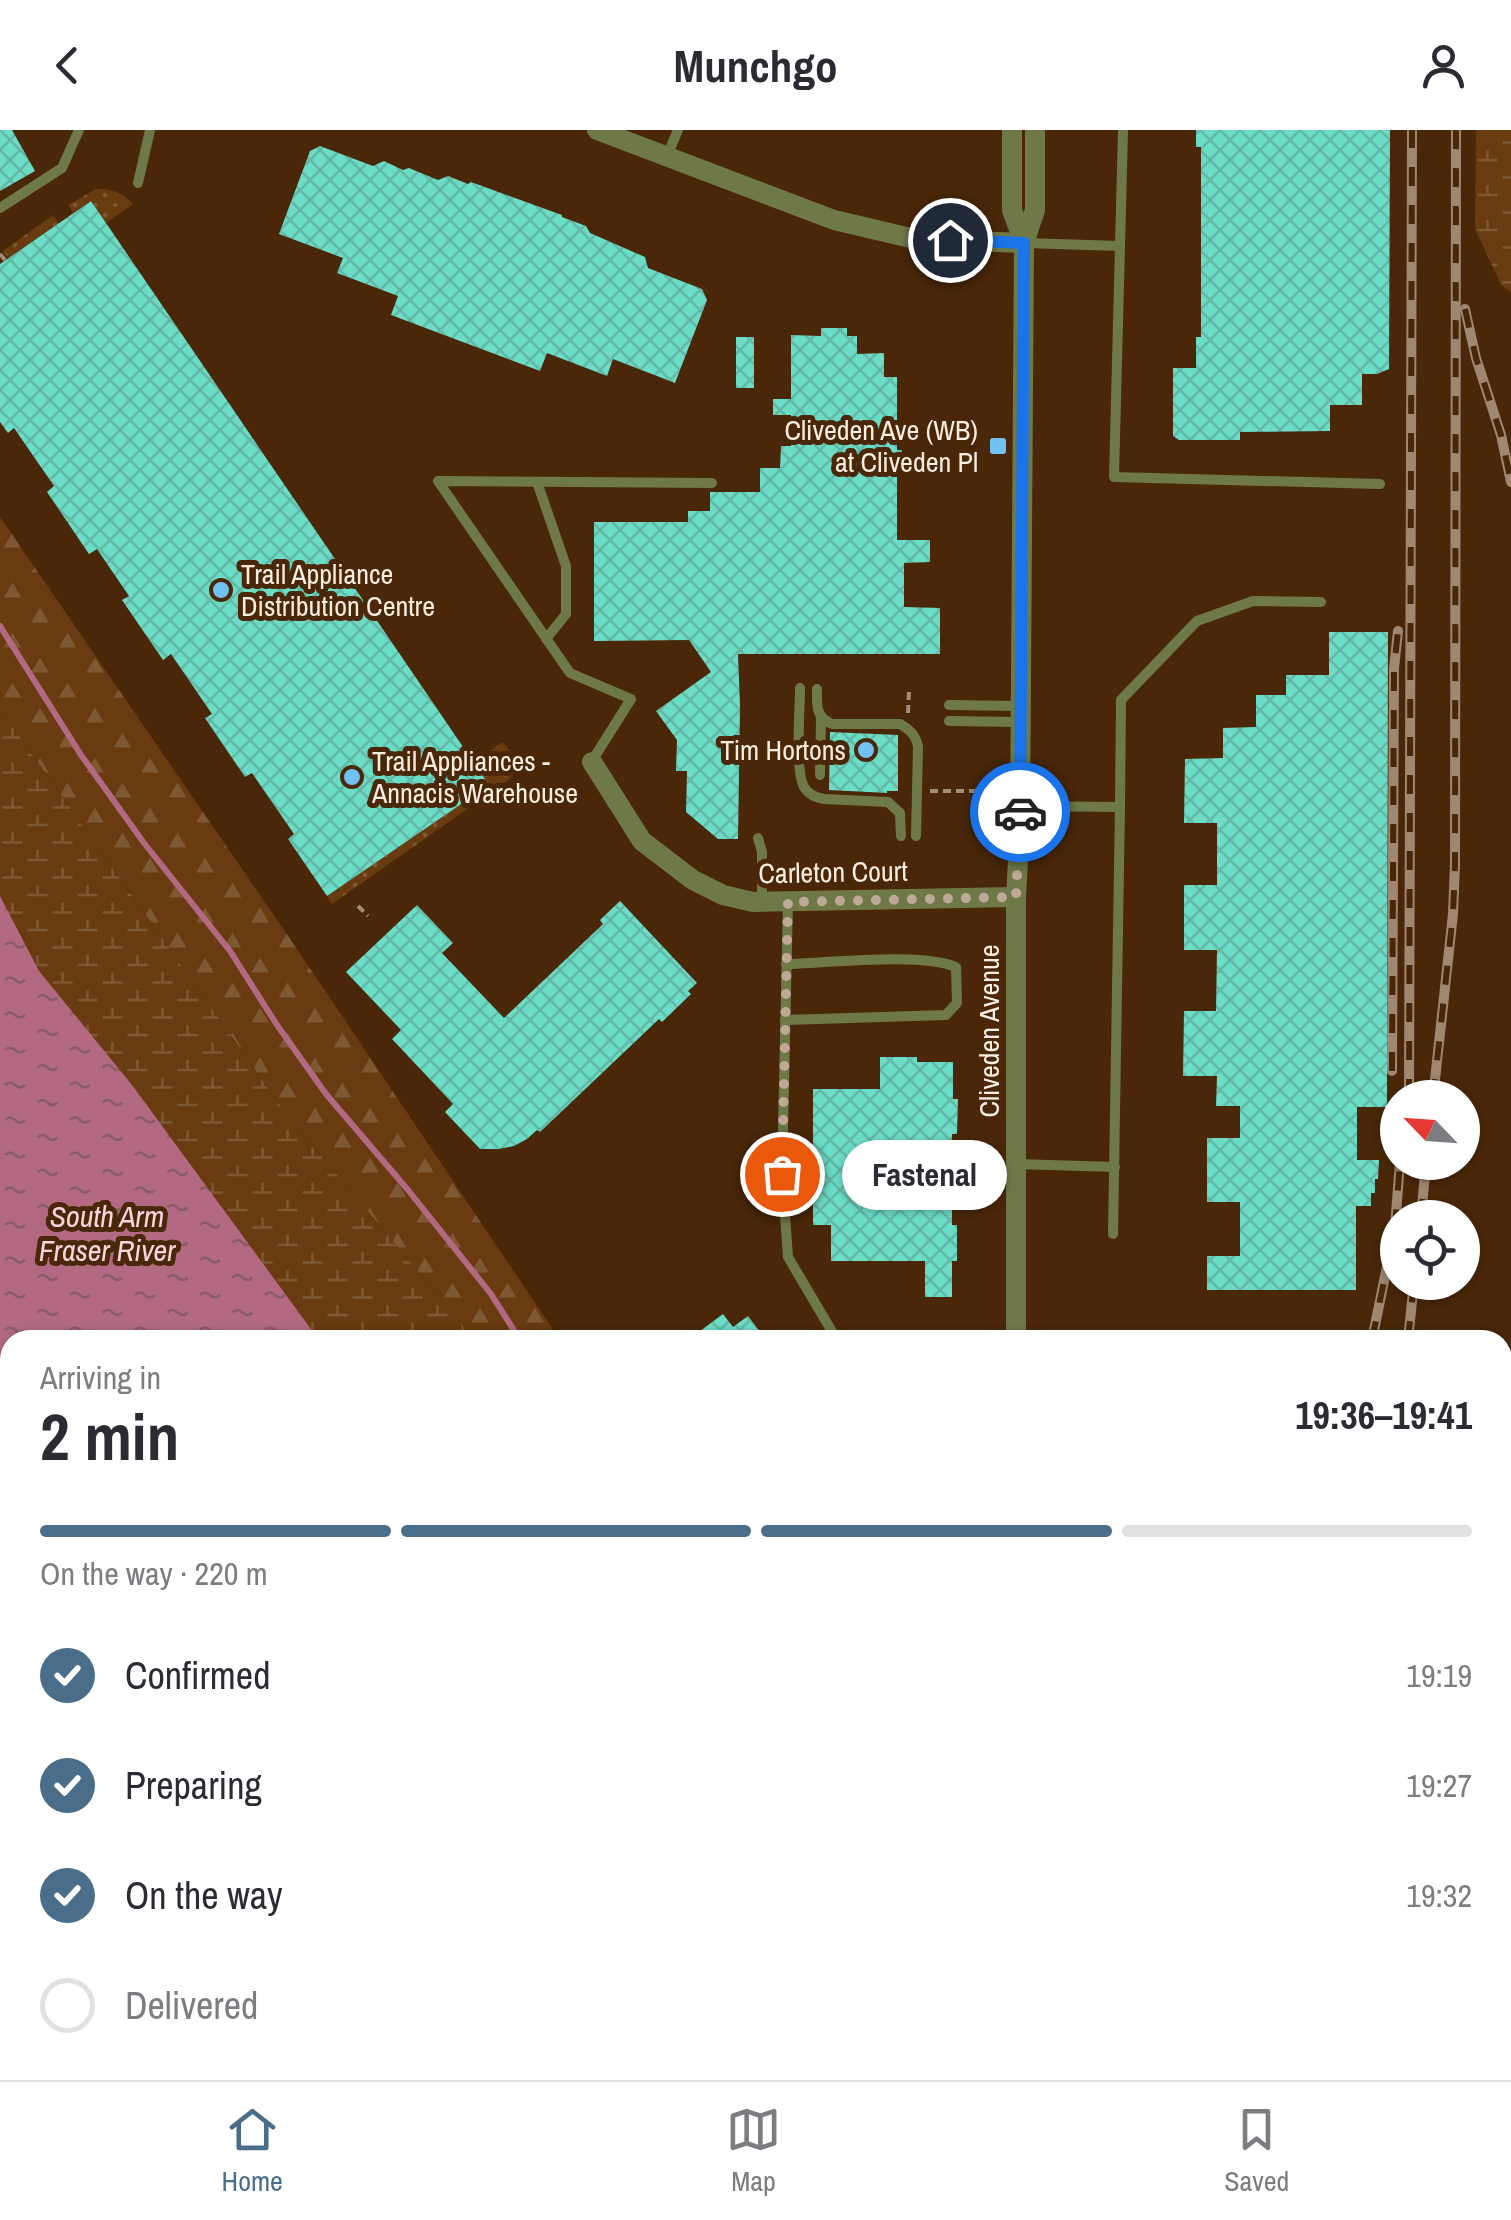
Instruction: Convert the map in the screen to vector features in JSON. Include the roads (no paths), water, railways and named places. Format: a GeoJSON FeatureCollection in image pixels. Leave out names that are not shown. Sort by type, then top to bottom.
{"type":"FeatureCollection","features":[{"type":"Feature","properties":{"kind":"street"},"geometry":{"type":"LineString","coordinates":[[597,130],[834,220],[915,239],[1024,243]]}},
{"type":"Feature","properties":{"kind":"street","name":"Cliveden Avenue"},"geometry":{"type":"LineString","coordinates":[[1012,130],[1012,210],[1024,243]]}},
{"type":"Feature","properties":{"kind":"street","name":"Cliveden Avenue"},"geometry":{"type":"LineString","coordinates":[[1016,1330],[1016,897],[1024,243],[1036,210],[1035,130]]}},
{"type":"Feature","properties":{"kind":"street","name":"Carleton Court"},"geometry":{"type":"LineString","coordinates":[[592,762],[642,840],[693,880],[723,896],[753,902],[1016,897]]}},
{"type":"Feature","properties":{"kind":"lane"},"geometry":{"type":"LineString","coordinates":[[0,208],[62,168],[78,130]]}},
{"type":"Feature","properties":{"kind":"lane"},"geometry":{"type":"LineString","coordinates":[[138,184],[150,130]]}},
{"type":"Feature","properties":{"kind":"lane"},"geometry":{"type":"LineString","coordinates":[[667,156],[678,130]]}},
{"type":"Feature","properties":{"kind":"lane"},"geometry":{"type":"LineString","coordinates":[[1122,130],[1114,477],[1380,484]]}},
{"type":"Feature","properties":{"kind":"lane"},"geometry":{"type":"LineString","coordinates":[[1024,243],[1120,246]]}},
{"type":"Feature","properties":{"kind":"lane"},"geometry":{"type":"LineString","coordinates":[[592,762],[631,699],[570,674],[438,482],[712,484]]}},
{"type":"Feature","properties":{"kind":"lane"},"geometry":{"type":"LineString","coordinates":[[537,482],[566,566],[566,614],[546,639]]}},
{"type":"Feature","properties":{"kind":"lane"},"geometry":{"type":"LineString","coordinates":[[1114,1234],[1121,700],[1197,621],[1253,600],[1321,602]]}},
{"type":"Feature","properties":{"kind":"lane"},"geometry":{"type":"LineString","coordinates":[[800,688],[800,774],[807,791],[824,800],[888,802],[900,813],[900,836]]}},
{"type":"Feature","properties":{"kind":"lane"},"geometry":{"type":"LineString","coordinates":[[817,689],[817,707],[822,718],[820,774]]}},
{"type":"Feature","properties":{"kind":"lane"},"geometry":{"type":"LineString","coordinates":[[949,705],[1021,714]]}},
{"type":"Feature","properties":{"kind":"lane"},"geometry":{"type":"LineString","coordinates":[[949,721],[1021,714]]}},
{"type":"Feature","properties":{"kind":"lane"},"geometry":{"type":"LineString","coordinates":[[822,718],[832,724],[900,724],[916,737],[916,836]]}},
{"type":"Feature","properties":{"kind":"lane"},"geometry":{"type":"LineString","coordinates":[[1020,798],[1120,806]]}},
{"type":"Feature","properties":{"kind":"lane"},"geometry":{"type":"LineString","coordinates":[[758,838],[762,852],[762,902]]}},
{"type":"Feature","properties":{"kind":"lane"},"geometry":{"type":"LineString","coordinates":[[788,902],[782,1174],[788,1256],[831,1330]]}},
{"type":"Feature","properties":{"kind":"lane"},"geometry":{"type":"LineString","coordinates":[[785,1020],[946,1015],[957,1003],[956,968],[945,962],[786,964]]}},
{"type":"Feature","properties":{"kind":"lane"},"geometry":{"type":"LineString","coordinates":[[1016,1164],[1115,1167]]}},
{"type":"Feature","properties":{"kind":"water","name":"South Arm Fraser River"},"geometry":{"type":"Polygon","coordinates":[[[0,896],[39,971],[132,1085],[312,1330],[0,1330],[0,896]]]}},
{"type":"Feature","properties":{"kind":"waterway"},"geometry":{"type":"LineString","coordinates":[[0,626],[81,755],[144,843],[230,951],[326,1094],[491,1294],[514,1330]]}},
{"type":"Feature","properties":{"kind":"railway"},"geometry":{"type":"LineString","coordinates":[[1409,1080],[1412,130]]}},
{"type":"Feature","properties":{"kind":"railway"},"geometry":{"type":"LineString","coordinates":[[1435,1080],[1455,865],[1456,130]]}},
{"type":"Feature","properties":{"kind":"railway"},"geometry":{"type":"LineString","coordinates":[[1465,309],[1511,482]]}},
{"type":"Feature","properties":{"kind":"railway"},"geometry":{"type":"LineString","coordinates":[[1392,1071],[1394,668],[1398,631]]}},
{"type":"Feature","properties":{"kind":"railway"},"geometry":{"type":"LineString","coordinates":[[1374,1330],[1395,1227],[1399,1180]]}},
{"type":"Feature","properties":{"kind":"railway"},"geometry":{"type":"LineString","coordinates":[[1423,1200],[1424,1180]]}},
{"type":"Feature","properties":{"kind":"railway"},"geometry":{"type":"LineString","coordinates":[[1409,1330],[1412,1300]]}},
{"type":"Feature","properties":{"kind":"place","name":"Cliveden Ave (WB) at Cliveden Pl"},"geometry":{"type":"Point","coordinates":[998,446]}},
{"type":"Feature","properties":{"kind":"place","name":"Trail Appliance Distribution Centre"},"geometry":{"type":"Point","coordinates":[221,590]}},
{"type":"Feature","properties":{"kind":"place","name":"Tim Hortons"},"geometry":{"type":"Point","coordinates":[866,750]}},
{"type":"Feature","properties":{"kind":"place","name":"Trail Appliances - Annacis Warehouse"},"geometry":{"type":"Point","coordinates":[352,777]}},
{"type":"Feature","properties":{"kind":"place","name":"Fastenal"},"geometry":{"type":"Point","coordinates":[782,1174]}}]}
